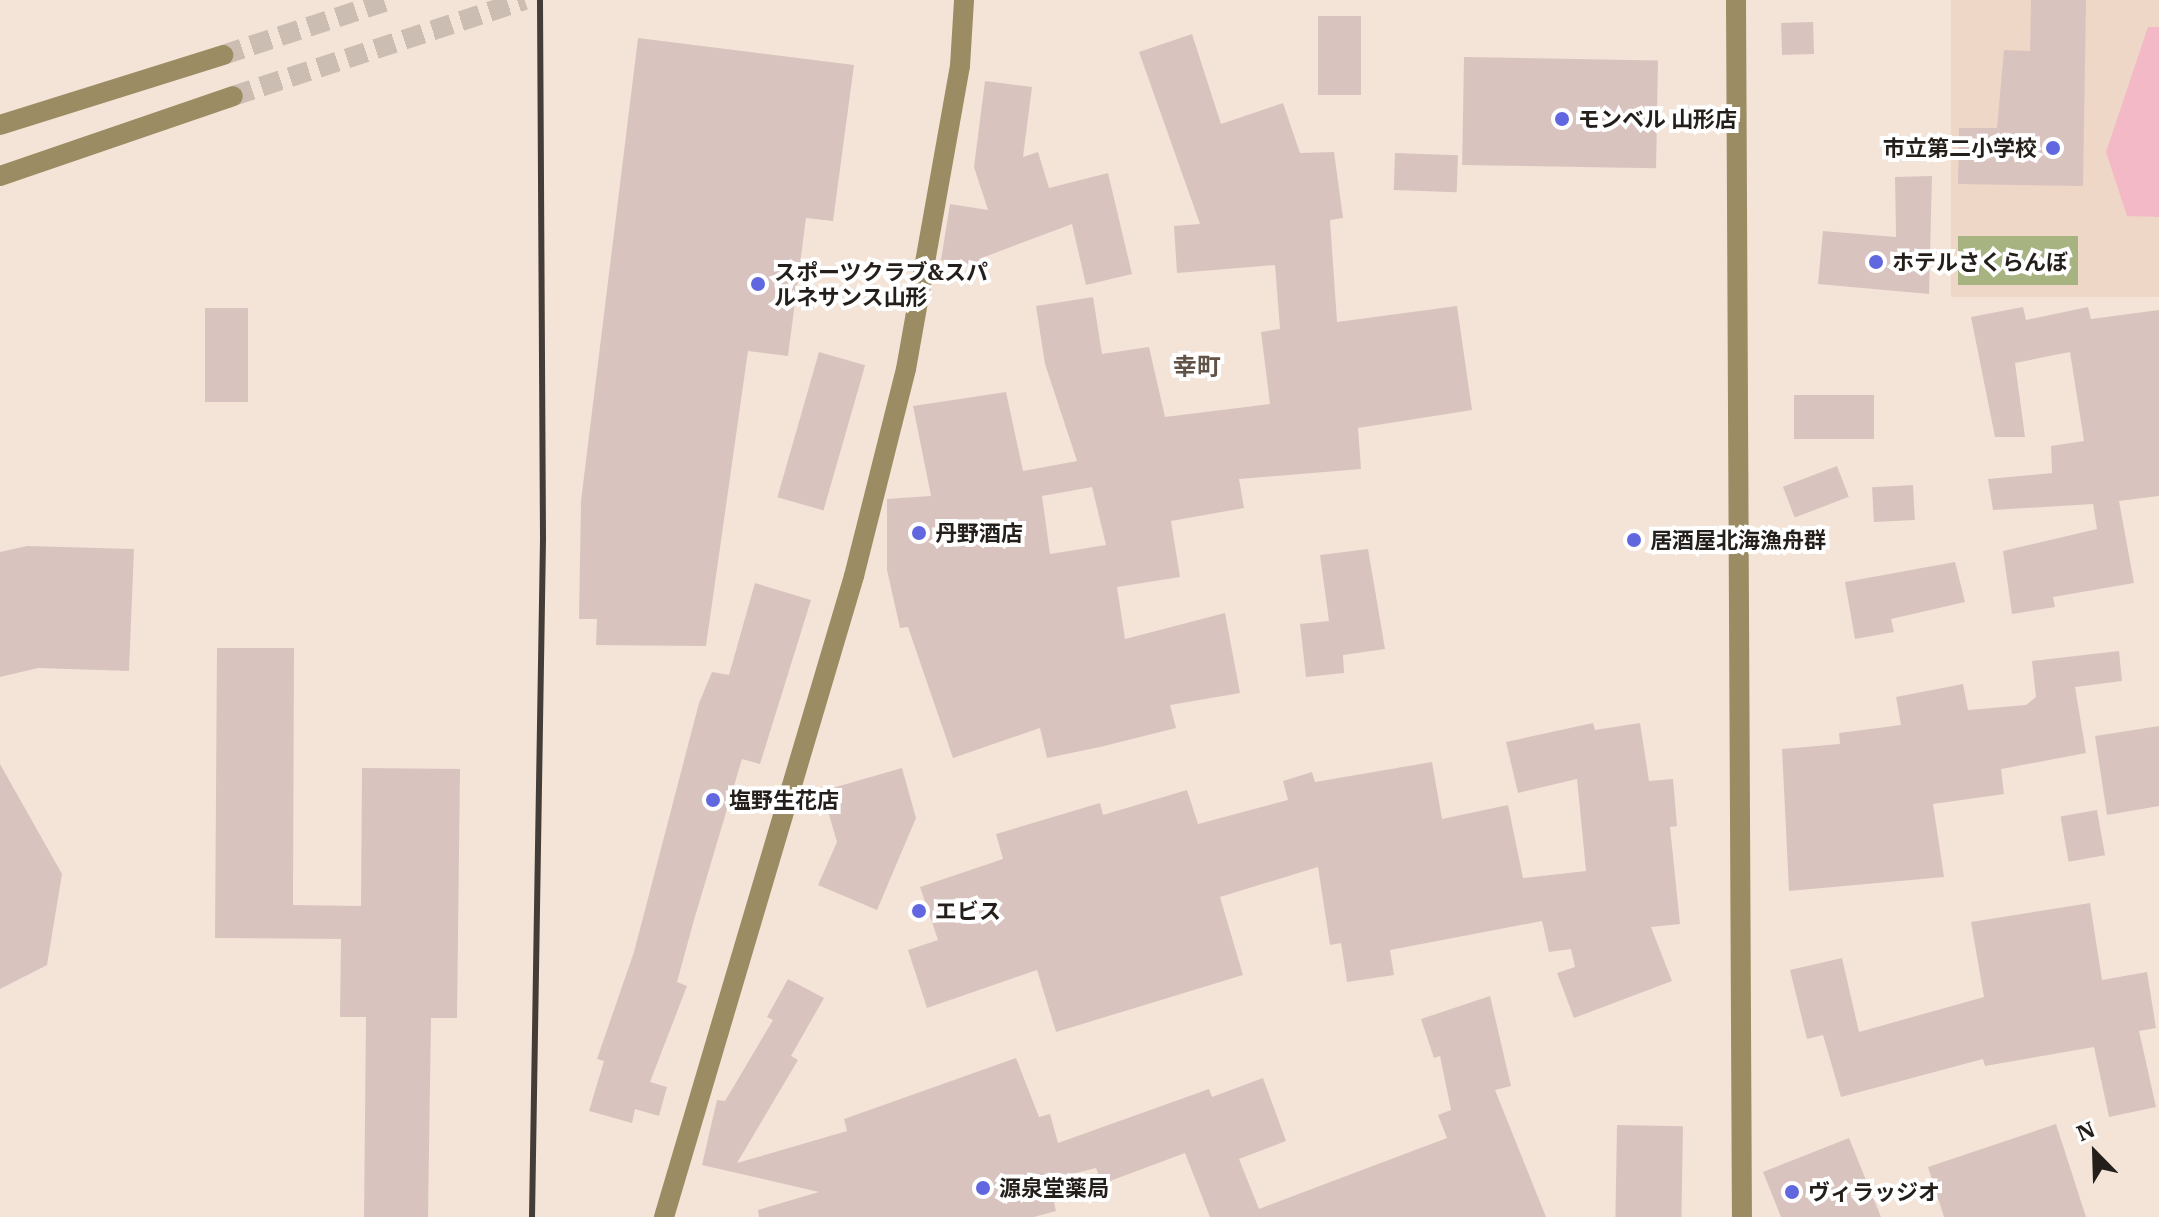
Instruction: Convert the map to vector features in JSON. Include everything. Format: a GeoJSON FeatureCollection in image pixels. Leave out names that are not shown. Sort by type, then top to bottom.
{"type":"FeatureCollection","features":[{"type":"Feature","properties":{"kind":"street"},"geometry":{"type":"LineString","coordinates":[[664,1217],[854,576],[906,369],[960,66],[964,0]]}},
{"type":"Feature","properties":{"kind":"street"},"geometry":{"type":"LineString","coordinates":[[1736,0],[1742,1217]]}},
{"type":"Feature","properties":{"kind":"street"},"geometry":{"type":"LineString","coordinates":[[0,125],[223,55]]}},
{"type":"Feature","properties":{"kind":"street"},"geometry":{"type":"LineString","coordinates":[[0,176],[233,96]]}},
{"type":"Feature","properties":{"kind":"shaded area","name":"市立第二小学校"},"geometry":{"type":"Polygon","coordinates":[[[1951,0],[2159,0],[2159,297],[1951,297],[1951,0]]]}},
{"type":"Feature","properties":{"kind":"shaded area"},"geometry":{"type":"Polygon","coordinates":[[[2148,27],[2159,27],[2159,217],[2127,216],[2106,152],[2148,27]]]}},
{"type":"Feature","properties":{"kind":"shaded area"},"geometry":{"type":"Polygon","coordinates":[[[1958,236],[2078,236],[2078,285],[1958,285],[1958,236]]]}},
{"type":"Feature","properties":{"kind":"building"},"geometry":{"type":"Polygon","coordinates":[[[2031,0],[2086,0],[2083,186],[1958,184],[1959,128],[1997,128],[2004,50],[2030,51],[2031,0]]]}},
{"type":"Feature","properties":{"kind":"building"},"geometry":{"type":"Polygon","coordinates":[[[1318,16],[1361,16],[1361,95],[1318,95],[1318,16]]]}},
{"type":"Feature","properties":{"kind":"building"},"geometry":{"type":"Polygon","coordinates":[[[1813,22],[1814,54],[1782,55],[1781,23],[1813,22]]]}},
{"type":"Feature","properties":{"kind":"building"},"geometry":{"type":"Polygon","coordinates":[[[1192,34],[1221,124],[1283,103],[1300,153],[1334,152],[1343,218],[1330,220],[1337,322],[1457,306],[1472,410],[1358,428],[1361,469],[1239,479],[1244,508],[1171,521],[1180,577],[1117,587],[1125,639],[1225,613],[1240,693],[1170,705],[1176,728],[1100,747],[1047,758],[1040,728],[953,758],[908,627],[900,628],[887,570],[887,499],[931,496],[913,406],[1006,392],[1023,471],[1077,461],[1045,364],[1036,306],[1093,297],[1102,354],[1149,347],[1165,417],[1270,404],[1261,332],[1280,329],[1275,265],[1177,273],[1174,226],[1200,224],[1139,52],[1192,34]],[[1092,487],[1042,496],[1050,554],[1106,545],[1092,487]]]}},
{"type":"Feature","properties":{"kind":"building"},"geometry":{"type":"Polygon","coordinates":[[[638,38],[854,65],[833,221],[806,218],[788,356],[748,351],[706,646],[596,645],[597,619],[579,619],[581,501],[638,38]]]}},
{"type":"Feature","properties":{"kind":"building"},"geometry":{"type":"Polygon","coordinates":[[[1464,57],[1658,60],[1656,168],[1462,165],[1464,57]]]}},
{"type":"Feature","properties":{"kind":"building"},"geometry":{"type":"Polygon","coordinates":[[[985,81],[1032,87],[1023,157],[1038,152],[1049,188],[1108,173],[1132,274],[1086,285],[1072,224],[979,259],[981,267],[941,260],[950,204],[988,210],[974,167],[985,81]]]}},
{"type":"Feature","properties":{"kind":"building"},"geometry":{"type":"Polygon","coordinates":[[[1395,153],[1458,155],[1457,192],[1394,190],[1395,153]]]}},
{"type":"Feature","properties":{"kind":"building","name":"ホテルさくらんぼ"},"geometry":{"type":"Polygon","coordinates":[[[1932,176],[1929,294],[1818,284],[1823,231],[1896,237],[1895,177],[1932,176]]]}},
{"type":"Feature","properties":{"kind":"building"},"geometry":{"type":"Polygon","coordinates":[[[2023,307],[2026,320],[2088,307],[2091,319],[2159,310],[2159,496],[2119,501],[2134,583],[2053,597],[2055,607],[2012,614],[2003,551],[2097,529],[2093,504],[1993,510],[1988,479],[2052,473],[2051,446],[2084,441],[2070,352],[2015,363],[2025,437],[1995,437],[1971,317],[2023,307]]]}},
{"type":"Feature","properties":{"kind":"building"},"geometry":{"type":"Polygon","coordinates":[[[205,308],[248,308],[248,402],[205,402],[205,308]]]}},
{"type":"Feature","properties":{"kind":"building"},"geometry":{"type":"Polygon","coordinates":[[[819,352],[865,365],[824,510],[777,497],[819,352]]]}},
{"type":"Feature","properties":{"kind":"building"},"geometry":{"type":"Polygon","coordinates":[[[1794,395],[1874,395],[1874,439],[1794,439],[1794,395]]]}},
{"type":"Feature","properties":{"kind":"building"},"geometry":{"type":"Polygon","coordinates":[[[1837,466],[1849,497],[1795,518],[1783,487],[1837,466]]]}},
{"type":"Feature","properties":{"kind":"building"},"geometry":{"type":"Polygon","coordinates":[[[1913,485],[1915,520],[1874,522],[1872,487],[1913,485]]]}},
{"type":"Feature","properties":{"kind":"building"},"geometry":{"type":"Polygon","coordinates":[[[27,546],[134,549],[129,671],[38,668],[0,677],[0,552],[27,546]]]}},
{"type":"Feature","properties":{"kind":"building"},"geometry":{"type":"Polygon","coordinates":[[[1368,549],[1385,649],[1343,655],[1344,673],[1306,677],[1300,624],[1329,621],[1320,555],[1368,549]]]}},
{"type":"Feature","properties":{"kind":"building"},"geometry":{"type":"Polygon","coordinates":[[[1955,562],[1965,602],[1891,619],[1894,632],[1855,639],[1845,582],[1955,562]]]}},
{"type":"Feature","properties":{"kind":"building"},"geometry":{"type":"Polygon","coordinates":[[[755,583],[811,600],[760,764],[742,759],[694,920],[677,982],[687,986],[650,1082],[667,1087],[659,1116],[635,1109],[632,1123],[589,1111],[604,1061],[597,1059],[634,952],[699,703],[712,672],[729,675],[755,583]]]}},
{"type":"Feature","properties":{"kind":"building"},"geometry":{"type":"Polygon","coordinates":[[[217,648],[294,648],[293,905],[361,906],[362,768],[460,769],[457,1018],[431,1018],[428,1217],[364,1217],[366,1017],[340,1017],[341,939],[215,938],[217,648]]]}},
{"type":"Feature","properties":{"kind":"building"},"geometry":{"type":"Polygon","coordinates":[[[2119,651],[2122,681],[2075,687],[2086,753],[2001,769],[2004,794],[1933,804],[1944,877],[1789,891],[1782,749],[1840,744],[1839,733],[1901,725],[1896,697],[1963,684],[1968,710],[2026,705],[2036,697],[2032,661],[2119,651]]]}},
{"type":"Feature","properties":{"kind":"building"},"geometry":{"type":"Polygon","coordinates":[[[1593,723],[1595,730],[1640,723],[1649,781],[1673,779],[1677,826],[1670,827],[1680,924],[1651,927],[1672,981],[1574,1018],[1557,973],[1575,967],[1571,949],[1549,952],[1542,921],[1390,950],[1394,975],[1347,982],[1341,943],[1330,945],[1318,867],[1220,897],[1243,975],[1056,1032],[1037,970],[927,1008],[908,950],[938,940],[920,887],[1003,859],[996,834],[1100,803],[1103,815],[1187,790],[1198,824],[1288,800],[1283,781],[1312,772],[1315,782],[1432,762],[1442,819],[1508,805],[1523,878],[1586,871],[1577,779],[1518,793],[1506,742],[1593,723]]]}},
{"type":"Feature","properties":{"kind":"building"},"geometry":{"type":"Polygon","coordinates":[[[2159,726],[2159,806],[2107,815],[2095,736],[2159,726]]]}},
{"type":"Feature","properties":{"kind":"building"},"geometry":{"type":"Polygon","coordinates":[[[0,764],[62,874],[47,965],[0,989],[0,764]]]}},
{"type":"Feature","properties":{"kind":"building"},"geometry":{"type":"Polygon","coordinates":[[[902,768],[916,818],[877,910],[818,885],[837,842],[822,791],[902,768]]]}},
{"type":"Feature","properties":{"kind":"building"},"geometry":{"type":"Polygon","coordinates":[[[2097,810],[2105,855],[2069,862],[2061,816],[2097,810]]]}},
{"type":"Feature","properties":{"kind":"building"},"geometry":{"type":"Polygon","coordinates":[[[2090,903],[2102,980],[2147,972],[2156,1028],[2139,1031],[2156,1107],[2109,1117],[2094,1047],[1985,1066],[1983,1059],[1841,1097],[1823,1035],[1807,1039],[1790,970],[1842,958],[1859,1032],[1984,997],[1971,922],[2090,903]]]}},
{"type":"Feature","properties":{"kind":"building"},"geometry":{"type":"Polygon","coordinates":[[[788,979],[824,998],[791,1056],[798,1060],[737,1163],[847,1131],[844,1119],[1016,1058],[1039,1117],[1050,1114],[1058,1143],[1209,1089],[1212,1097],[1263,1078],[1286,1141],[1239,1159],[1259,1209],[1447,1138],[1438,1115],[1451,1110],[1440,1056],[1434,1058],[1421,1019],[1490,996],[1511,1086],[1495,1090],[1546,1217],[1210,1217],[1185,1153],[1102,1184],[1096,1168],[1049,1180],[1056,1211],[1034,1217],[759,1217],[758,1210],[819,1192],[702,1165],[717,1100],[725,1101],[773,1020],[767,1017],[788,979]]]}},
{"type":"Feature","properties":{"kind":"building"},"geometry":{"type":"Polygon","coordinates":[[[2056,1124],[2086,1217],[1944,1217],[1928,1167],[2056,1124]]]}},
{"type":"Feature","properties":{"kind":"building"},"geometry":{"type":"Polygon","coordinates":[[[1617,1125],[1683,1126],[1681,1217],[1615,1217],[1617,1125]]]}},
{"type":"Feature","properties":{"kind":"building"},"geometry":{"type":"Polygon","coordinates":[[[1849,1138],[1881,1217],[1781,1217],[1763,1172],[1849,1138]]]}},
{"type":"Feature","properties":{"kind":"tunnel"},"geometry":{"type":"LineString","coordinates":[[223,55],[390,0]]}},
{"type":"Feature","properties":{"kind":"tunnel"},"geometry":{"type":"LineString","coordinates":[[233,96],[525,0]]}},
{"type":"Feature","properties":{"kind":"railway"},"geometry":{"type":"LineString","coordinates":[[532,1217],[543,539],[540,0]]}},
{"type":"Feature","properties":{"kind":"place","name":"モンベル 山形店"},"geometry":{"type":"Point","coordinates":[1562,119]}},
{"type":"Feature","properties":{"kind":"place","name":"市立第二小学校"},"geometry":{"type":"Point","coordinates":[2053,148]}},
{"type":"Feature","properties":{"kind":"place","name":"ホテルさくらんぼ"},"geometry":{"type":"Point","coordinates":[1876,262]}},
{"type":"Feature","properties":{"kind":"place","name":"スポーツクラブ&スパ ルネサンス山形"},"geometry":{"type":"Point","coordinates":[758,284]}},
{"type":"Feature","properties":{"kind":"place","name":"丹野酒店"},"geometry":{"type":"Point","coordinates":[919,533]}},
{"type":"Feature","properties":{"kind":"place","name":"居酒屋北海漁舟群"},"geometry":{"type":"Point","coordinates":[1634,540]}},
{"type":"Feature","properties":{"kind":"place","name":"塩野生花店"},"geometry":{"type":"Point","coordinates":[713,800]}},
{"type":"Feature","properties":{"kind":"place","name":"エビス"},"geometry":{"type":"Point","coordinates":[919,911]}},
{"type":"Feature","properties":{"kind":"place","name":"源泉堂薬局"},"geometry":{"type":"Point","coordinates":[983,1188]}},
{"type":"Feature","properties":{"kind":"place","name":"ヴィラッジオ"},"geometry":{"type":"Point","coordinates":[1792,1192]}},
{"type":"Feature","properties":{"kind":"district","name":"幸町"},"geometry":{"type":"Point","coordinates":[1197,367]}}]}
